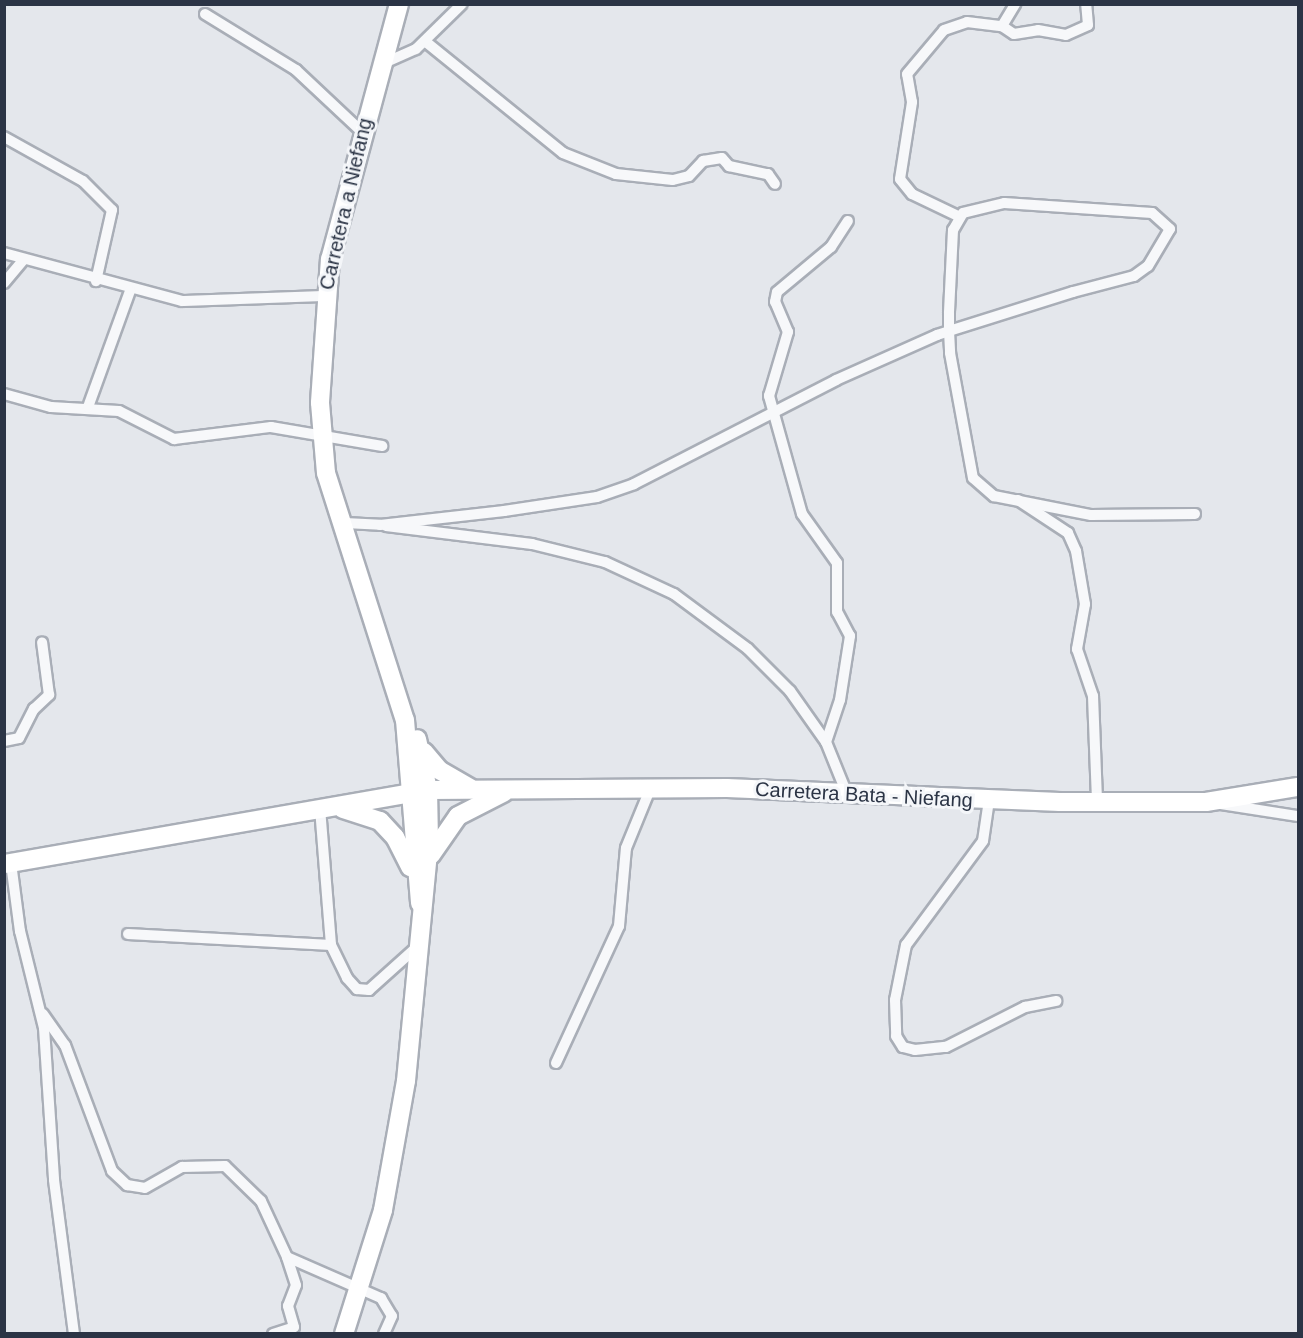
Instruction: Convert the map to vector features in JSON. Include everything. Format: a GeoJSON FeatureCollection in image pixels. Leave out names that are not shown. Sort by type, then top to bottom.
{"type":"FeatureCollection","features":[{"type":"Feature","properties":{"kind":"main road","name":"Carretera a Niefang"},"geometry":{"type":"LineString","coordinates":[[399,4],[361,131],[325,296],[322,432],[326,473],[345,523],[405,720]]}},
{"type":"Feature","properties":{"kind":"main road"},"geometry":{"type":"LineString","coordinates":[[405,720],[416,735],[428,760],[471,789]]}},
{"type":"Feature","properties":{"kind":"main road"},"geometry":{"type":"LineString","coordinates":[[344,1334],[361,1285],[396,1149],[417,946],[421,791],[412,766],[405,720]]}},
{"type":"Feature","properties":{"kind":"main road"},"geometry":{"type":"LineString","coordinates":[[416,735],[427,862],[419,895]]}},
{"type":"Feature","properties":{"kind":"main road"},"geometry":{"type":"LineString","coordinates":[[388,796],[401,790],[412,766]]}},
{"type":"Feature","properties":{"kind":"main road","name":"Carretera Bata - Niefang"},"geometry":{"type":"LineString","coordinates":[[8,863],[421,791],[651,788],[990,800],[1206,802],[1299,787]]}},
{"type":"Feature","properties":{"kind":"main road"},"geometry":{"type":"LineString","coordinates":[[427,862],[458,816],[484,799],[519,788]]}},
{"type":"Feature","properties":{"kind":"main road"},"geometry":{"type":"LineString","coordinates":[[325,807],[380,821],[395,837],[419,895]]}},
{"type":"Feature","properties":{"kind":"street"},"geometry":{"type":"LineString","coordinates":[[382,64],[402,59],[426,42],[462,4]]}},
{"type":"Feature","properties":{"kind":"street"},"geometry":{"type":"LineString","coordinates":[[1002,26],[1015,4]]}},
{"type":"Feature","properties":{"kind":"street"},"geometry":{"type":"LineString","coordinates":[[958,216],[912,194],[900,179],[912,102],[907,74],[924,50],[957,24],[1002,26],[1014,34],[1038,30],[1066,35],[1088,25],[1086,4]]}},
{"type":"Feature","properties":{"kind":"street"},"geometry":{"type":"LineString","coordinates":[[205,14],[296,70],[361,131]]}},
{"type":"Feature","properties":{"kind":"street"},"geometry":{"type":"LineString","coordinates":[[426,42],[563,153],[616,174],[673,180],[688,176],[703,161],[722,158],[729,166],[768,174],[775,184]]}},
{"type":"Feature","properties":{"kind":"street"},"geometry":{"type":"LineString","coordinates":[[4,137],[83,181],[112,210],[96,281]]}},
{"type":"Feature","properties":{"kind":"street"},"geometry":{"type":"LineString","coordinates":[[380,525],[597,497],[773,414],[836,380],[949,331],[1134,276],[1148,266],[1170,229],[1152,213],[1039,203],[977,207],[958,216]]}},
{"type":"Feature","properties":{"kind":"street"},"geometry":{"type":"LineString","coordinates":[[958,216],[949,331],[967,464],[981,488],[994,496],[1115,519],[1195,514]]}},
{"type":"Feature","properties":{"kind":"street"},"geometry":{"type":"LineString","coordinates":[[826,742],[840,700],[850,636],[837,612],[841,581],[833,552],[802,514],[769,396],[788,332],[775,302],[777,292],[831,247],[848,221]]}},
{"type":"Feature","properties":{"kind":"street"},"geometry":{"type":"LineString","coordinates":[[4,253],[130,291],[212,303],[325,296]]}},
{"type":"Feature","properties":{"kind":"street"},"geometry":{"type":"LineString","coordinates":[[4,282],[24,259]]}},
{"type":"Feature","properties":{"kind":"street"},"geometry":{"type":"LineString","coordinates":[[88,407],[130,291]]}},
{"type":"Feature","properties":{"kind":"street"},"geometry":{"type":"LineString","coordinates":[[7,398],[51,407],[88,407],[119,411],[174,439],[271,427],[322,432],[382,446]]}},
{"type":"Feature","properties":{"kind":"street"},"geometry":{"type":"LineString","coordinates":[[1017,500],[1068,533],[1076,550],[1085,604],[1077,648],[1093,696],[1097,802]]}},
{"type":"Feature","properties":{"kind":"street"},"geometry":{"type":"LineString","coordinates":[[345,523],[380,525],[532,544],[605,562],[674,594],[748,649],[790,691],[826,742],[847,794]]}},
{"type":"Feature","properties":{"kind":"street"},"geometry":{"type":"LineString","coordinates":[[4,741],[19,738],[34,709],[49,695],[42,642]]}},
{"type":"Feature","properties":{"kind":"street"},"geometry":{"type":"LineString","coordinates":[[556,1063],[619,926],[626,848],[651,788]]}},
{"type":"Feature","properties":{"kind":"street"},"geometry":{"type":"LineString","coordinates":[[990,800],[983,842],[945,896],[910,934],[895,1000],[896,1036],[903,1047],[915,1050],[946,1047],[1025,1007],[1056,1001]]}},
{"type":"Feature","properties":{"kind":"street"},"geometry":{"type":"LineString","coordinates":[[1206,802],[1299,816]]}},
{"type":"Feature","properties":{"kind":"street"},"geometry":{"type":"LineString","coordinates":[[325,807],[331,945],[347,978],[357,989],[369,990],[417,946]]}},
{"type":"Feature","properties":{"kind":"street"},"geometry":{"type":"LineString","coordinates":[[8,863],[20,931],[40,1010],[74,1334]]}},
{"type":"Feature","properties":{"kind":"street"},"geometry":{"type":"LineString","coordinates":[[128,934],[331,945]]}},
{"type":"Feature","properties":{"kind":"street"},"geometry":{"type":"LineString","coordinates":[[40,1010],[65,1045],[112,1171],[136,1188],[182,1167],[225,1166],[261,1201],[287,1257],[296,1285],[288,1306],[294,1327],[273,1334]]}},
{"type":"Feature","properties":{"kind":"street"},"geometry":{"type":"LineString","coordinates":[[287,1257],[361,1285],[389,1307],[384,1334]]}}]}
